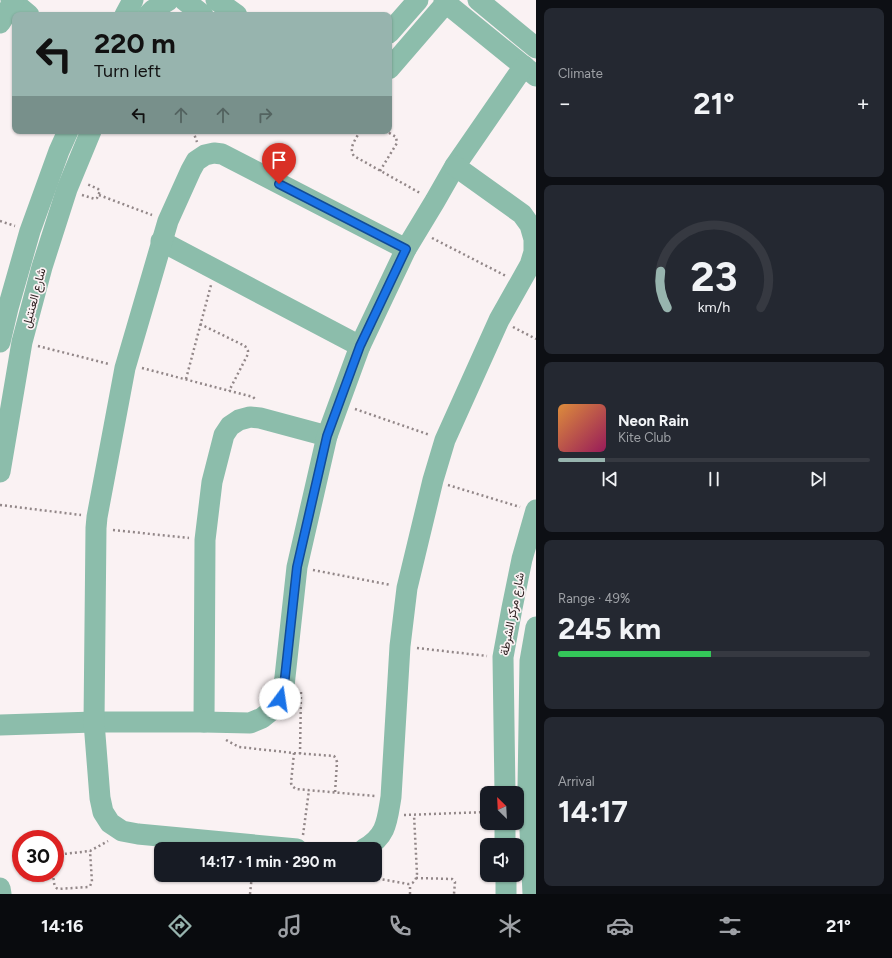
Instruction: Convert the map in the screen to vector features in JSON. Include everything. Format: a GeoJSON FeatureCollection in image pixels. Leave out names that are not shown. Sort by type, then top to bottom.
{"type":"FeatureCollection","features":[{"type":"Feature","properties":{"kind":"street"},"geometry":{"type":"LineString","coordinates":[[127,12],[133,0]]}},
{"type":"Feature","properties":{"kind":"street"},"geometry":{"type":"LineString","coordinates":[[155,12],[182,0],[199,12]]}},
{"type":"Feature","properties":{"kind":"street"},"geometry":{"type":"LineString","coordinates":[[216,0],[233,12]]}},
{"type":"Feature","properties":{"kind":"street"},"geometry":{"type":"LineString","coordinates":[[392,30],[418,0]]}},
{"type":"Feature","properties":{"kind":"street"},"geometry":{"type":"LineString","coordinates":[[0,23],[12,1],[25,12]]}},
{"type":"Feature","properties":{"kind":"street"},"geometry":{"type":"LineString","coordinates":[[0,725],[94,722],[250,723],[262,718],[272,710],[280,699],[284,686],[297,567],[327,436],[360,346],[406,249],[456,166],[530,71],[445,2],[392,65]]}},
{"type":"Feature","properties":{"kind":"street"},"geometry":{"type":"LineString","coordinates":[[473,25],[482,4],[536,48]]}},
{"type":"Feature","properties":{"kind":"street","name":"شارع العنتيل"},"geometry":{"type":"LineString","coordinates":[[0,342],[30,231],[67,134]]}},
{"type":"Feature","properties":{"kind":"street","name":"شارع العنتيل"},"geometry":{"type":"LineString","coordinates":[[0,472],[22,342],[42,266],[71,178],[90,134]]}},
{"type":"Feature","properties":{"kind":"street"},"geometry":{"type":"LineString","coordinates":[[255,842],[138,834],[122,831],[110,823],[102,812],[94,722],[97,523],[126,366],[168,221],[196,161],[205,155],[214,153],[222,154],[406,249]]}},
{"type":"Feature","properties":{"kind":"street"},"geometry":{"type":"LineString","coordinates":[[375,842],[384,831],[389,806],[400,646],[407,588],[433,480],[445,440],[499,320],[530,265],[534,252],[534,238],[530,225],[522,214],[456,166]]}},
{"type":"Feature","properties":{"kind":"street"},"geometry":{"type":"LineString","coordinates":[[161,241],[360,346]]}},
{"type":"Feature","properties":{"kind":"street"},"geometry":{"type":"LineString","coordinates":[[204,722],[205,540],[212,482],[224,435],[230,426],[239,420],[250,417],[260,418],[327,436]]}},
{"type":"Feature","properties":{"kind":"street","name":"شارع مركز الشرطة"},"geometry":{"type":"LineString","coordinates":[[505,786],[503,657],[521,566],[536,511]]}},
{"type":"Feature","properties":{"kind":"street"},"geometry":{"type":"LineString","coordinates":[[532,894],[528,788],[533,660],[536,627]]}},
{"type":"Feature","properties":{"kind":"street"},"geometry":{"type":"LineString","coordinates":[[506,882],[506,894]]}},
{"type":"Feature","properties":{"kind":"street"},"geometry":{"type":"LineString","coordinates":[[0,888],[1,894]]}},
{"type":"Feature","properties":{"kind":"path"},"geometry":{"type":"LineString","coordinates":[[358,134],[352,147],[352,153],[354,156],[435,201]]}},
{"type":"Feature","properties":{"kind":"path"},"geometry":{"type":"LineString","coordinates":[[380,171],[397,143],[396,137],[391,134]]}},
{"type":"Feature","properties":{"kind":"path"},"geometry":{"type":"LineString","coordinates":[[98,195],[168,221]]}},
{"type":"Feature","properties":{"kind":"path"},"geometry":{"type":"LineString","coordinates":[[418,230],[519,283]]}},
{"type":"Feature","properties":{"kind":"path"},"geometry":{"type":"LineString","coordinates":[[186,380],[215,269]]}},
{"type":"Feature","properties":{"kind":"path"},"geometry":{"type":"LineString","coordinates":[[499,320],[536,339]]}},
{"type":"Feature","properties":{"kind":"path"},"geometry":{"type":"LineString","coordinates":[[200,324],[245,346],[248,351],[248,354],[229,391]]}},
{"type":"Feature","properties":{"kind":"path"},"geometry":{"type":"LineString","coordinates":[[22,342],[253,397],[261,410],[260,418]]}},
{"type":"Feature","properties":{"kind":"path"},"geometry":{"type":"LineString","coordinates":[[339,404],[445,440]]}},
{"type":"Feature","properties":{"kind":"path"},"geometry":{"type":"LineString","coordinates":[[433,480],[536,511]]}},
{"type":"Feature","properties":{"kind":"path"},"geometry":{"type":"LineString","coordinates":[[0,505],[97,523],[205,540]]}},
{"type":"Feature","properties":{"kind":"path"},"geometry":{"type":"LineString","coordinates":[[297,567],[407,588]]}},
{"type":"Feature","properties":{"kind":"path"},"geometry":{"type":"LineString","coordinates":[[400,646],[503,657]]}},
{"type":"Feature","properties":{"kind":"path"},"geometry":{"type":"LineString","coordinates":[[204,722],[220,736],[239,747],[334,756],[337,762],[335,793]]}},
{"type":"Feature","properties":{"kind":"path"},"geometry":{"type":"LineString","coordinates":[[294,753],[291,783],[296,789],[335,793],[389,806],[414,815],[480,812]]}},
{"type":"Feature","properties":{"kind":"path"},"geometry":{"type":"LineString","coordinates":[[300,842],[310,790]]}},
{"type":"Feature","properties":{"kind":"path"},"geometry":{"type":"LineString","coordinates":[[382,879],[410,884],[414,882],[416,878],[414,815]]}},
{"type":"Feature","properties":{"kind":"path"},"geometry":{"type":"LineString","coordinates":[[64,854],[90,851],[104,844],[122,831]]}},
{"type":"Feature","properties":{"kind":"path"},"geometry":{"type":"LineString","coordinates":[[54,882],[57,889],[90,886],[92,882],[90,851]]}},
{"type":"Feature","properties":{"kind":"path"},"geometry":{"type":"LineString","coordinates":[[416,878],[452,879],[454,882],[454,894]]}},
{"type":"Feature","properties":{"kind":"path"},"geometry":{"type":"LineString","coordinates":[[250,894],[251,882]]}},
{"type":"Feature","properties":{"kind":"path"},"geometry":{"type":"LineString","coordinates":[[410,884],[410,894]]}},
{"type":"Feature","properties":{"kind":"route"},"geometry":{"type":"LineString","coordinates":[[279,184],[406,249],[360,346],[327,436],[297,567],[284,686],[280,699]]}}]}
